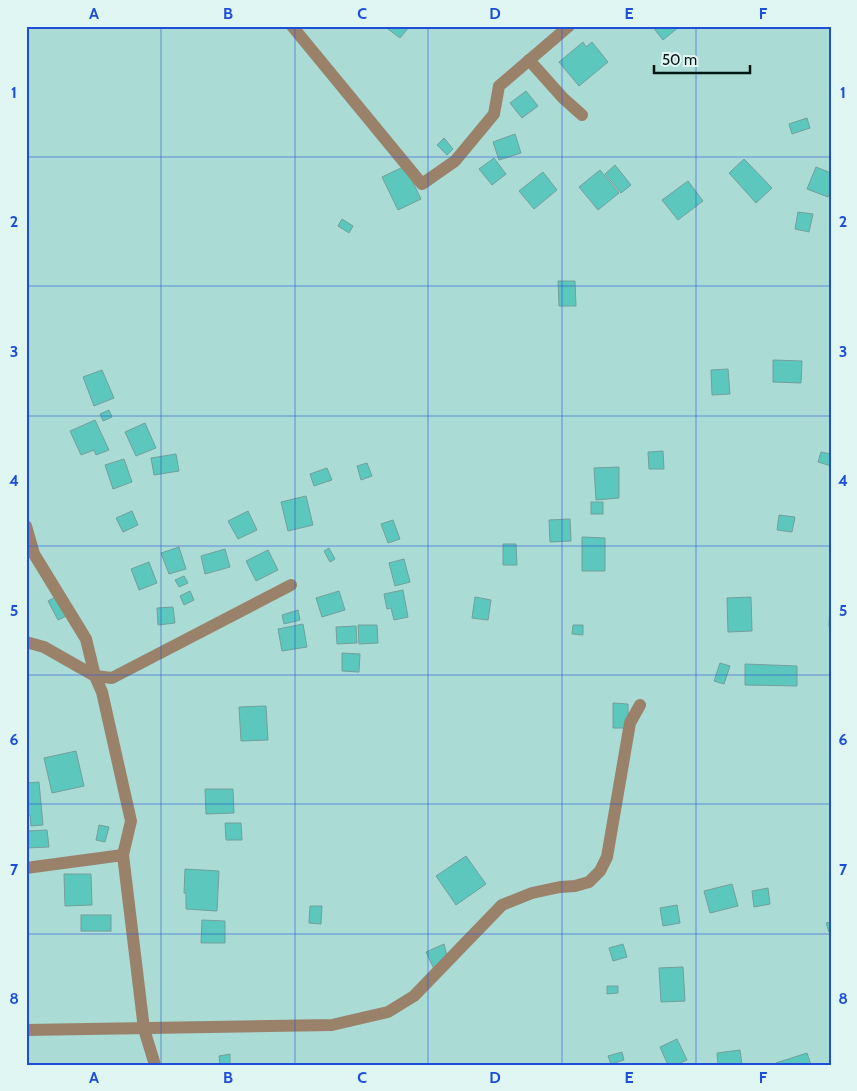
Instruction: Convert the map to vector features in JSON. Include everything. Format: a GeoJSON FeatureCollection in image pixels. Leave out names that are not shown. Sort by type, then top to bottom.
{"type":"FeatureCollection","features":[{"type":"Feature","properties":{"kind":"street"},"geometry":{"type":"LineString","coordinates":[[292,26],[422,184],[455,161],[494,114],[499,86],[569,26]]}},
{"type":"Feature","properties":{"kind":"street"},"geometry":{"type":"LineString","coordinates":[[529,60],[563,98],[582,115]]}},
{"type":"Feature","properties":{"kind":"street"},"geometry":{"type":"LineString","coordinates":[[26,526],[34,554],[86,639],[95,676],[102,692],[131,821],[123,855],[144,1029],[155,1065]]}},
{"type":"Feature","properties":{"kind":"street"},"geometry":{"type":"LineString","coordinates":[[26,642],[44,647],[95,676],[112,678],[291,585]]}},
{"type":"Feature","properties":{"kind":"street"},"geometry":{"type":"LineString","coordinates":[[26,1030],[332,1026],[388,1012],[414,996],[502,905],[532,893],[589,882],[600,871],[607,857],[630,723],[640,705]]}},
{"type":"Feature","properties":{"kind":"street"},"geometry":{"type":"LineString","coordinates":[[26,868],[123,855]]}},
{"type":"Feature","properties":{"kind":"building"},"geometry":{"type":"Polygon","coordinates":[[[384,26],[410,26],[400,38],[384,26]]]}},
{"type":"Feature","properties":{"kind":"building"},"geometry":{"type":"Polygon","coordinates":[[[652,26],[680,26],[663,40],[652,26]]]}},
{"type":"Feature","properties":{"kind":"building"},"geometry":{"type":"Polygon","coordinates":[[[583,42],[586,47],[592,42],[608,62],[579,86],[559,62],[583,42]]]}},
{"type":"Feature","properties":{"kind":"building"},"geometry":{"type":"Polygon","coordinates":[[[526,91],[538,106],[522,118],[510,103],[526,91]]]}},
{"type":"Feature","properties":{"kind":"building"},"geometry":{"type":"Polygon","coordinates":[[[807,118],[810,128],[792,134],[789,124],[807,118]]]}},
{"type":"Feature","properties":{"kind":"building"},"geometry":{"type":"Polygon","coordinates":[[[515,134],[521,153],[499,160],[493,142],[515,134]]]}},
{"type":"Feature","properties":{"kind":"building"},"geometry":{"type":"Polygon","coordinates":[[[444,138],[453,149],[447,155],[437,145],[444,138]]]}},
{"type":"Feature","properties":{"kind":"building"},"geometry":{"type":"Polygon","coordinates":[[[494,158],[506,174],[492,185],[479,169],[494,158]]]}},
{"type":"Feature","properties":{"kind":"building"},"geometry":{"type":"Polygon","coordinates":[[[744,159],[772,188],[756,203],[729,173],[744,159]]]}},
{"type":"Feature","properties":{"kind":"building"},"geometry":{"type":"Polygon","coordinates":[[[615,165],[631,185],[621,193],[605,174],[615,165]]]}},
{"type":"Feature","properties":{"kind":"building"},"geometry":{"type":"Polygon","coordinates":[[[405,166],[421,199],[398,210],[382,177],[405,166]]]}},
{"type":"Feature","properties":{"kind":"building"},"geometry":{"type":"Polygon","coordinates":[[[816,167],[831,173],[831,190],[828,197],[807,189],[816,167]]]}},
{"type":"Feature","properties":{"kind":"building"},"geometry":{"type":"Polygon","coordinates":[[[600,170],[619,193],[598,210],[579,187],[600,170]]]}},
{"type":"Feature","properties":{"kind":"building"},"geometry":{"type":"Polygon","coordinates":[[[543,172],[557,190],[534,209],[519,191],[543,172]]]}},
{"type":"Feature","properties":{"kind":"building"},"geometry":{"type":"Polygon","coordinates":[[[688,181],[703,201],[678,220],[662,200],[688,181]]]}},
{"type":"Feature","properties":{"kind":"building"},"geometry":{"type":"Polygon","coordinates":[[[798,212],[813,214],[809,232],[795,229],[798,212]]]}},
{"type":"Feature","properties":{"kind":"building"},"geometry":{"type":"Polygon","coordinates":[[[342,219],[353,226],[349,233],[338,226],[342,219]]]}},
{"type":"Feature","properties":{"kind":"building"},"geometry":{"type":"Polygon","coordinates":[[[558,281],[575,281],[576,306],[559,306],[558,281]]]}},
{"type":"Feature","properties":{"kind":"building"},"geometry":{"type":"Polygon","coordinates":[[[773,360],[802,361],[801,383],[773,382],[773,360]]]}},
{"type":"Feature","properties":{"kind":"building"},"geometry":{"type":"Polygon","coordinates":[[[728,369],[730,394],[712,395],[711,370],[728,369]]]}},
{"type":"Feature","properties":{"kind":"building"},"geometry":{"type":"Polygon","coordinates":[[[102,370],[114,398],[94,406],[83,377],[102,370]]]}},
{"type":"Feature","properties":{"kind":"building"},"geometry":{"type":"Polygon","coordinates":[[[109,410],[112,417],[103,421],[100,414],[109,410]]]}},
{"type":"Feature","properties":{"kind":"building"},"geometry":{"type":"Polygon","coordinates":[[[95,420],[109,450],[96,455],[94,450],[81,455],[70,431],[95,420]]]}},
{"type":"Feature","properties":{"kind":"building"},"geometry":{"type":"Polygon","coordinates":[[[145,423],[156,448],[136,456],[125,432],[145,423]]]}},
{"type":"Feature","properties":{"kind":"building"},"geometry":{"type":"Polygon","coordinates":[[[663,451],[664,469],[649,469],[648,452],[663,451]]]}},
{"type":"Feature","properties":{"kind":"building"},"geometry":{"type":"Polygon","coordinates":[[[821,452],[831,454],[831,466],[818,462],[821,452]]]}},
{"type":"Feature","properties":{"kind":"building"},"geometry":{"type":"Polygon","coordinates":[[[176,454],[179,471],[154,475],[151,458],[176,454]]]}},
{"type":"Feature","properties":{"kind":"building"},"geometry":{"type":"Polygon","coordinates":[[[124,459],[132,482],[113,489],[105,465],[124,459]]]}},
{"type":"Feature","properties":{"kind":"building"},"geometry":{"type":"Polygon","coordinates":[[[367,463],[372,476],[361,480],[357,466],[367,463]]]}},
{"type":"Feature","properties":{"kind":"building"},"geometry":{"type":"Polygon","coordinates":[[[619,467],[619,498],[596,500],[594,468],[619,467]]]}},
{"type":"Feature","properties":{"kind":"building"},"geometry":{"type":"Polygon","coordinates":[[[327,468],[332,480],[314,486],[310,474],[327,468]]]}},
{"type":"Feature","properties":{"kind":"building"},"geometry":{"type":"Polygon","coordinates":[[[306,496],[313,525],[288,531],[281,502],[306,496]]]}},
{"type":"Feature","properties":{"kind":"building"},"geometry":{"type":"Polygon","coordinates":[[[591,502],[603,502],[603,514],[591,514],[591,502]]]}},
{"type":"Feature","properties":{"kind":"building"},"geometry":{"type":"Polygon","coordinates":[[[132,511],[138,525],[123,532],[116,518],[132,511]]]}},
{"type":"Feature","properties":{"kind":"building"},"geometry":{"type":"Polygon","coordinates":[[[248,511],[257,530],[238,539],[228,521],[248,511]]]}},
{"type":"Feature","properties":{"kind":"building"},"geometry":{"type":"Polygon","coordinates":[[[779,515],[795,517],[792,532],[777,530],[779,515]]]}},
{"type":"Feature","properties":{"kind":"building"},"geometry":{"type":"Polygon","coordinates":[[[570,519],[571,541],[550,542],[549,520],[570,519]]]}},
{"type":"Feature","properties":{"kind":"building"},"geometry":{"type":"Polygon","coordinates":[[[393,520],[400,539],[388,543],[381,524],[393,520]]]}},
{"type":"Feature","properties":{"kind":"building"},"geometry":{"type":"Polygon","coordinates":[[[582,537],[605,538],[605,571],[582,571],[582,537]]]}},
{"type":"Feature","properties":{"kind":"building"},"geometry":{"type":"Polygon","coordinates":[[[503,544],[516,544],[517,565],[503,565],[503,544]]]}},
{"type":"Feature","properties":{"kind":"building"},"geometry":{"type":"Polygon","coordinates":[[[179,547],[186,569],[169,574],[161,553],[179,547]]]}},
{"type":"Feature","properties":{"kind":"building"},"geometry":{"type":"Polygon","coordinates":[[[329,548],[335,559],[330,562],[324,551],[329,548]]]}},
{"type":"Feature","properties":{"kind":"building"},"geometry":{"type":"Polygon","coordinates":[[[225,549],[230,567],[205,574],[201,556],[225,549]]]}},
{"type":"Feature","properties":{"kind":"building"},"geometry":{"type":"Polygon","coordinates":[[[268,550],[278,570],[256,581],[246,561],[268,550]]]}},
{"type":"Feature","properties":{"kind":"building"},"geometry":{"type":"Polygon","coordinates":[[[404,559],[410,582],[395,586],[389,563],[404,559]]]}},
{"type":"Feature","properties":{"kind":"building"},"geometry":{"type":"Polygon","coordinates":[[[149,562],[157,583],[139,590],[131,569],[149,562]]]}},
{"type":"Feature","properties":{"kind":"building"},"geometry":{"type":"Polygon","coordinates":[[[184,576],[188,583],[179,587],[175,580],[184,576]]]}},
{"type":"Feature","properties":{"kind":"building"},"geometry":{"type":"Polygon","coordinates":[[[403,590],[408,617],[394,620],[391,608],[387,609],[384,594],[403,590]]]}},
{"type":"Feature","properties":{"kind":"building"},"geometry":{"type":"Polygon","coordinates":[[[190,591],[194,600],[184,605],[180,596],[190,591]]]}},
{"type":"Feature","properties":{"kind":"building"},"geometry":{"type":"Polygon","coordinates":[[[339,591],[345,610],[322,617],[316,598],[339,591]]]}},
{"type":"Feature","properties":{"kind":"building"},"geometry":{"type":"Polygon","coordinates":[[[63,593],[73,613],[58,620],[48,601],[63,593]]]}},
{"type":"Feature","properties":{"kind":"building"},"geometry":{"type":"Polygon","coordinates":[[[475,597],[491,600],[488,620],[472,618],[475,597]]]}},
{"type":"Feature","properties":{"kind":"building"},"geometry":{"type":"Polygon","coordinates":[[[751,597],[752,631],[728,632],[727,598],[751,597]]]}},
{"type":"Feature","properties":{"kind":"building"},"geometry":{"type":"Polygon","coordinates":[[[830,602],[831,626],[829,626],[830,602]]]}},
{"type":"Feature","properties":{"kind":"building"},"geometry":{"type":"Polygon","coordinates":[[[173,607],[175,623],[158,625],[157,608],[173,607]]]}},
{"type":"Feature","properties":{"kind":"building"},"geometry":{"type":"Polygon","coordinates":[[[298,610],[300,620],[284,624],[282,615],[298,610]]]}},
{"type":"Feature","properties":{"kind":"building"},"geometry":{"type":"Polygon","coordinates":[[[303,624],[307,647],[282,651],[278,629],[303,624]]]}},
{"type":"Feature","properties":{"kind":"building"},"geometry":{"type":"Polygon","coordinates":[[[358,625],[377,625],[378,643],[359,644],[358,625]]]}},
{"type":"Feature","properties":{"kind":"building"},"geometry":{"type":"Polygon","coordinates":[[[573,625],[583,625],[583,635],[572,634],[573,625]]]}},
{"type":"Feature","properties":{"kind":"building"},"geometry":{"type":"Polygon","coordinates":[[[356,626],[357,643],[337,644],[336,627],[356,626]]]}},
{"type":"Feature","properties":{"kind":"building"},"geometry":{"type":"Polygon","coordinates":[[[342,653],[360,654],[359,672],[342,671],[342,653]]]}},
{"type":"Feature","properties":{"kind":"building"},"geometry":{"type":"Polygon","coordinates":[[[720,663],[730,666],[724,684],[714,681],[720,663]]]}},
{"type":"Feature","properties":{"kind":"building"},"geometry":{"type":"Polygon","coordinates":[[[745,664],[797,666],[797,686],[745,685],[745,664]]]}},
{"type":"Feature","properties":{"kind":"building"},"geometry":{"type":"Polygon","coordinates":[[[613,703],[628,704],[628,728],[613,728],[613,703]]]}},
{"type":"Feature","properties":{"kind":"building"},"geometry":{"type":"Polygon","coordinates":[[[266,706],[268,740],[241,741],[239,707],[266,706]]]}},
{"type":"Feature","properties":{"kind":"building"},"geometry":{"type":"Polygon","coordinates":[[[76,751],[84,786],[52,793],[44,758],[76,751]]]}},
{"type":"Feature","properties":{"kind":"building"},"geometry":{"type":"Polygon","coordinates":[[[39,782],[43,825],[31,826],[30,815],[27,816],[26,783],[39,782]]]}},
{"type":"Feature","properties":{"kind":"building"},"geometry":{"type":"Polygon","coordinates":[[[205,789],[233,789],[234,813],[206,814],[205,789]]]}},
{"type":"Feature","properties":{"kind":"building"},"geometry":{"type":"Polygon","coordinates":[[[225,823],[241,823],[242,840],[226,840],[225,823]]]}},
{"type":"Feature","properties":{"kind":"building"},"geometry":{"type":"Polygon","coordinates":[[[99,825],[109,827],[105,842],[96,840],[99,825]]]}},
{"type":"Feature","properties":{"kind":"building"},"geometry":{"type":"Polygon","coordinates":[[[47,830],[49,847],[26,848],[26,831],[47,830]]]}},
{"type":"Feature","properties":{"kind":"building"},"geometry":{"type":"Polygon","coordinates":[[[466,856],[486,884],[456,905],[436,876],[466,856]]]}},
{"type":"Feature","properties":{"kind":"building"},"geometry":{"type":"Polygon","coordinates":[[[185,869],[219,871],[217,911],[186,909],[186,893],[184,893],[185,869]]]}},
{"type":"Feature","properties":{"kind":"building"},"geometry":{"type":"Polygon","coordinates":[[[64,874],[91,874],[92,905],[65,906],[64,874]]]}},
{"type":"Feature","properties":{"kind":"building"},"geometry":{"type":"Polygon","coordinates":[[[732,884],[738,906],[710,913],[704,891],[732,884]]]}},
{"type":"Feature","properties":{"kind":"building"},"geometry":{"type":"Polygon","coordinates":[[[768,888],[770,904],[754,907],[752,891],[768,888]]]}},
{"type":"Feature","properties":{"kind":"building"},"geometry":{"type":"Polygon","coordinates":[[[677,905],[680,923],[663,926],[660,908],[677,905]]]}},
{"type":"Feature","properties":{"kind":"building"},"geometry":{"type":"Polygon","coordinates":[[[310,906],[322,906],[321,924],[309,923],[310,906]]]}},
{"type":"Feature","properties":{"kind":"building"},"geometry":{"type":"Polygon","coordinates":[[[81,915],[111,915],[111,931],[81,931],[81,915]]]}},
{"type":"Feature","properties":{"kind":"building"},"geometry":{"type":"Polygon","coordinates":[[[202,920],[225,921],[225,943],[201,943],[202,920]]]}},
{"type":"Feature","properties":{"kind":"building"},"geometry":{"type":"Polygon","coordinates":[[[831,922],[831,932],[829,932],[826,923],[831,922]]]}},
{"type":"Feature","properties":{"kind":"building"},"geometry":{"type":"Polygon","coordinates":[[[444,944],[448,960],[434,969],[426,952],[444,944]]]}},
{"type":"Feature","properties":{"kind":"building"},"geometry":{"type":"Polygon","coordinates":[[[623,944],[627,957],[613,961],[609,948],[623,944]]]}},
{"type":"Feature","properties":{"kind":"building"},"geometry":{"type":"Polygon","coordinates":[[[683,967],[685,1001],[661,1002],[659,968],[683,967]]]}},
{"type":"Feature","properties":{"kind":"building"},"geometry":{"type":"Polygon","coordinates":[[[607,986],[618,986],[618,993],[607,994],[607,986]]]}},
{"type":"Feature","properties":{"kind":"building"},"geometry":{"type":"Polygon","coordinates":[[[677,1039],[687,1060],[675,1065],[668,1065],[660,1047],[677,1039]]]}},
{"type":"Feature","properties":{"kind":"building"},"geometry":{"type":"Polygon","coordinates":[[[740,1050],[742,1065],[718,1065],[717,1053],[740,1050]]]}},
{"type":"Feature","properties":{"kind":"building"},"geometry":{"type":"Polygon","coordinates":[[[622,1052],[624,1060],[611,1064],[608,1056],[622,1052]]]}},
{"type":"Feature","properties":{"kind":"building"},"geometry":{"type":"Polygon","coordinates":[[[807,1053],[811,1065],[777,1065],[776,1063],[807,1053]]]}},
{"type":"Feature","properties":{"kind":"building"},"geometry":{"type":"Polygon","coordinates":[[[230,1054],[230,1065],[220,1065],[219,1056],[230,1054]]]}}]}
